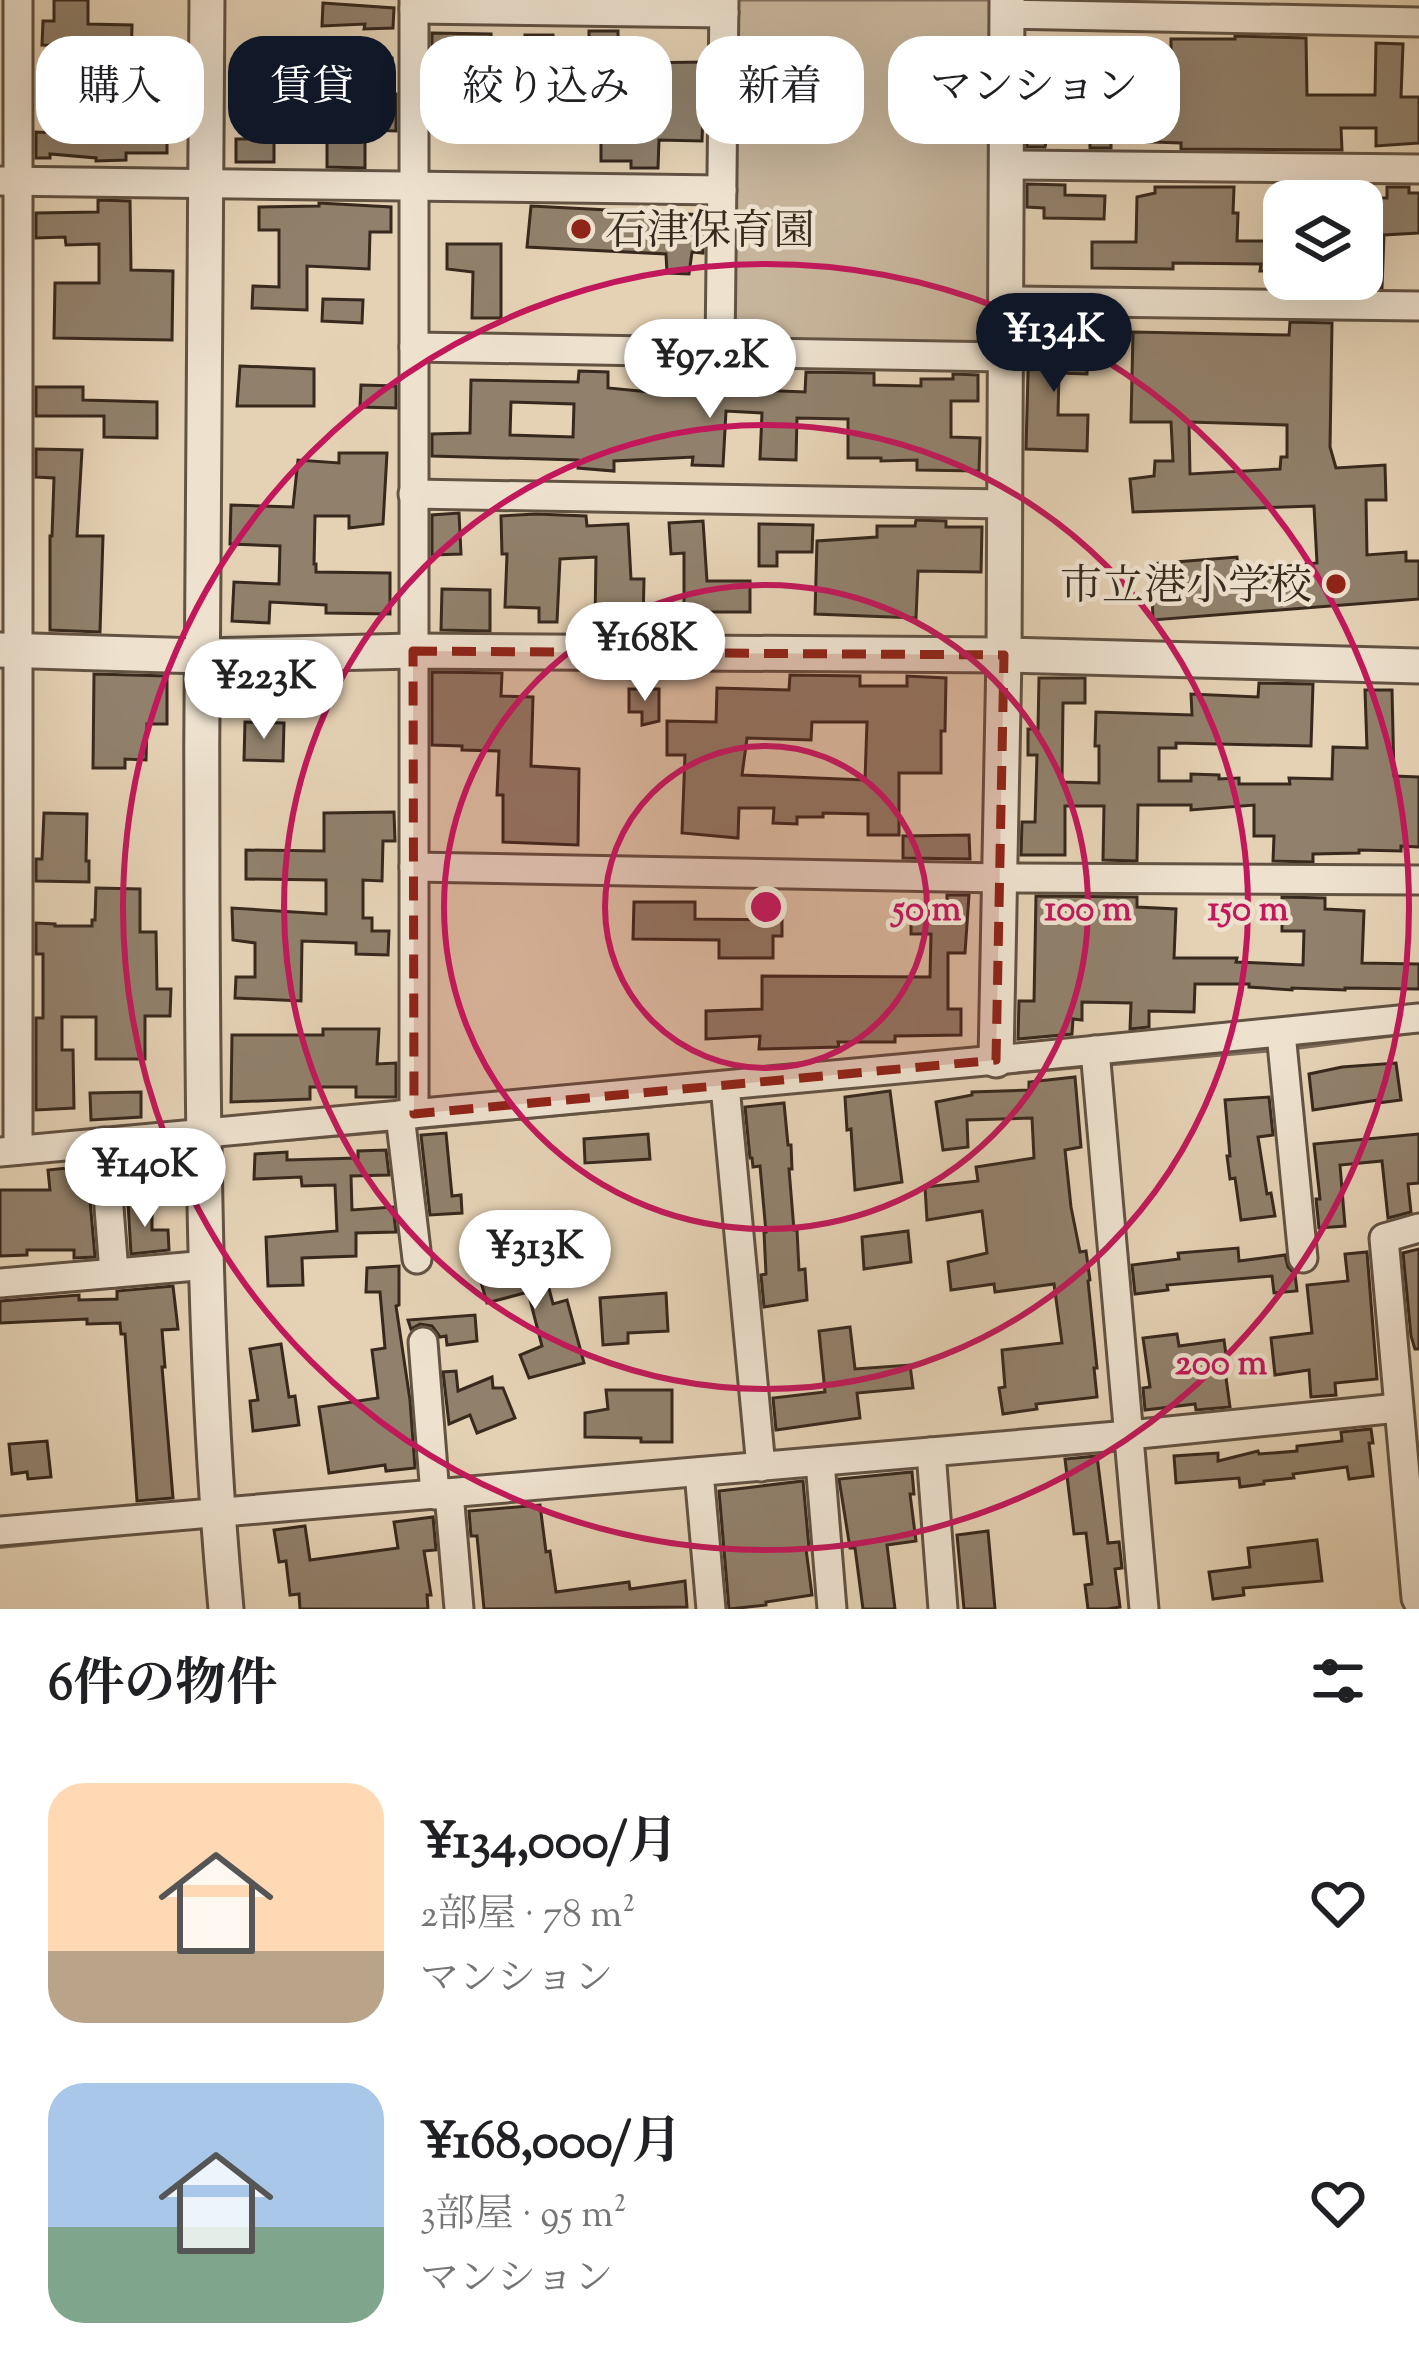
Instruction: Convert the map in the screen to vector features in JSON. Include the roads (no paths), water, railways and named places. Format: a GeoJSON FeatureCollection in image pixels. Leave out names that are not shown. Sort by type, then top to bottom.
{"type":"FeatureCollection","features":[{"type":"Feature","properties":{"kind":"street"},"geometry":{"type":"LineString","coordinates":[[207,0],[201,656],[203,1135],[217,1514],[226,1609]]}},
{"type":"Feature","properties":{"kind":"street"},"geometry":{"type":"LineString","coordinates":[[417,1259],[407,1114],[415,867],[414,4],[724,7],[720,350]]}},
{"type":"Feature","properties":{"kind":"street"},"geometry":{"type":"LineString","coordinates":[[996,1060],[1004,655],[1007,7],[1419,22]]}},
{"type":"Feature","properties":{"kind":"street"},"geometry":{"type":"LineString","coordinates":[[12,8],[9,1151],[1419,1018]]}},
{"type":"Feature","properties":{"kind":"street"},"geometry":{"type":"LineString","coordinates":[[1006,165],[1419,169]]}},
{"type":"Feature","properties":{"kind":"street"},"geometry":{"type":"LineString","coordinates":[[10,181],[722,190]]}},
{"type":"Feature","properties":{"kind":"street"},"geometry":{"type":"LineString","coordinates":[[1006,301],[1419,306]]}},
{"type":"Feature","properties":{"kind":"street"},"geometry":{"type":"LineString","coordinates":[[414,347],[1005,357]]}},
{"type":"Feature","properties":{"kind":"street"},"geometry":{"type":"LineString","coordinates":[[413,494],[1005,504]]}},
{"type":"Feature","properties":{"kind":"street"},"geometry":{"type":"LineString","coordinates":[[9,650],[201,656],[413,651],[1004,655],[1419,666]]}},
{"type":"Feature","properties":{"kind":"street"},"geometry":{"type":"LineString","coordinates":[[415,867],[1419,880]]}},
{"type":"Feature","properties":{"kind":"street"},"geometry":{"type":"LineString","coordinates":[[1281,1033],[1303,1258]]}},
{"type":"Feature","properties":{"kind":"street"},"geometry":{"type":"LineString","coordinates":[[1094,1050],[1144,1609]]}},
{"type":"Feature","properties":{"kind":"street"},"geometry":{"type":"LineString","coordinates":[[725,1086],[760,1467]]}},
{"type":"Feature","properties":{"kind":"street"},"geometry":{"type":"LineString","coordinates":[[104,1142],[114,1273]]}},
{"type":"Feature","properties":{"kind":"street"},"geometry":{"type":"LineString","coordinates":[[1419,1228],[1384,1238],[1419,1604]]}},
{"type":"Feature","properties":{"kind":"street"},"geometry":{"type":"LineString","coordinates":[[0,1282],[208,1265]]}},
{"type":"Feature","properties":{"kind":"street"},"geometry":{"type":"LineString","coordinates":[[422,1342],[459,1609]]}},
{"type":"Feature","properties":{"kind":"street"},"geometry":{"type":"LineString","coordinates":[[0,1532],[1398,1408]]}},
{"type":"Feature","properties":{"kind":"street"},"geometry":{"type":"LineString","coordinates":[[931,1452],[943,1609]]}},
{"type":"Feature","properties":{"kind":"street"},"geometry":{"type":"LineString","coordinates":[[820,1462],[832,1609]]}},
{"type":"Feature","properties":{"kind":"street"},"geometry":{"type":"LineString","coordinates":[[699,1472],[711,1609]]}},
{"type":"Feature","properties":{"kind":"waterway"},"geometry":{"type":"LineString","coordinates":[[1288,1048],[1419,1031]]}},
{"type":"Feature","properties":{"kind":"waterway"},"geometry":{"type":"LineString","coordinates":[[1103,1064],[1275,1049]]}},
{"type":"Feature","properties":{"kind":"waterway"},"geometry":{"type":"LineString","coordinates":[[1001,1073],[1090,1065]]}},
{"type":"Feature","properties":{"kind":"waterway"},"geometry":{"type":"LineString","coordinates":[[410,1128],[719,1099]]}},
{"type":"Feature","properties":{"kind":"waterway"},"geometry":{"type":"LineString","coordinates":[[285,1139],[391,1130]]}},
{"type":"Feature","properties":{"kind":"waterway"},"geometry":{"type":"LineString","coordinates":[[0,1546],[122,1534]]}},
{"type":"Feature","properties":{"kind":"place","name":"石津保育園"},"geometry":{"type":"Point","coordinates":[581,229]}},
{"type":"Feature","properties":{"kind":"place","name":"市立港小学校"},"geometry":{"type":"Point","coordinates":[1336,584]}}]}
